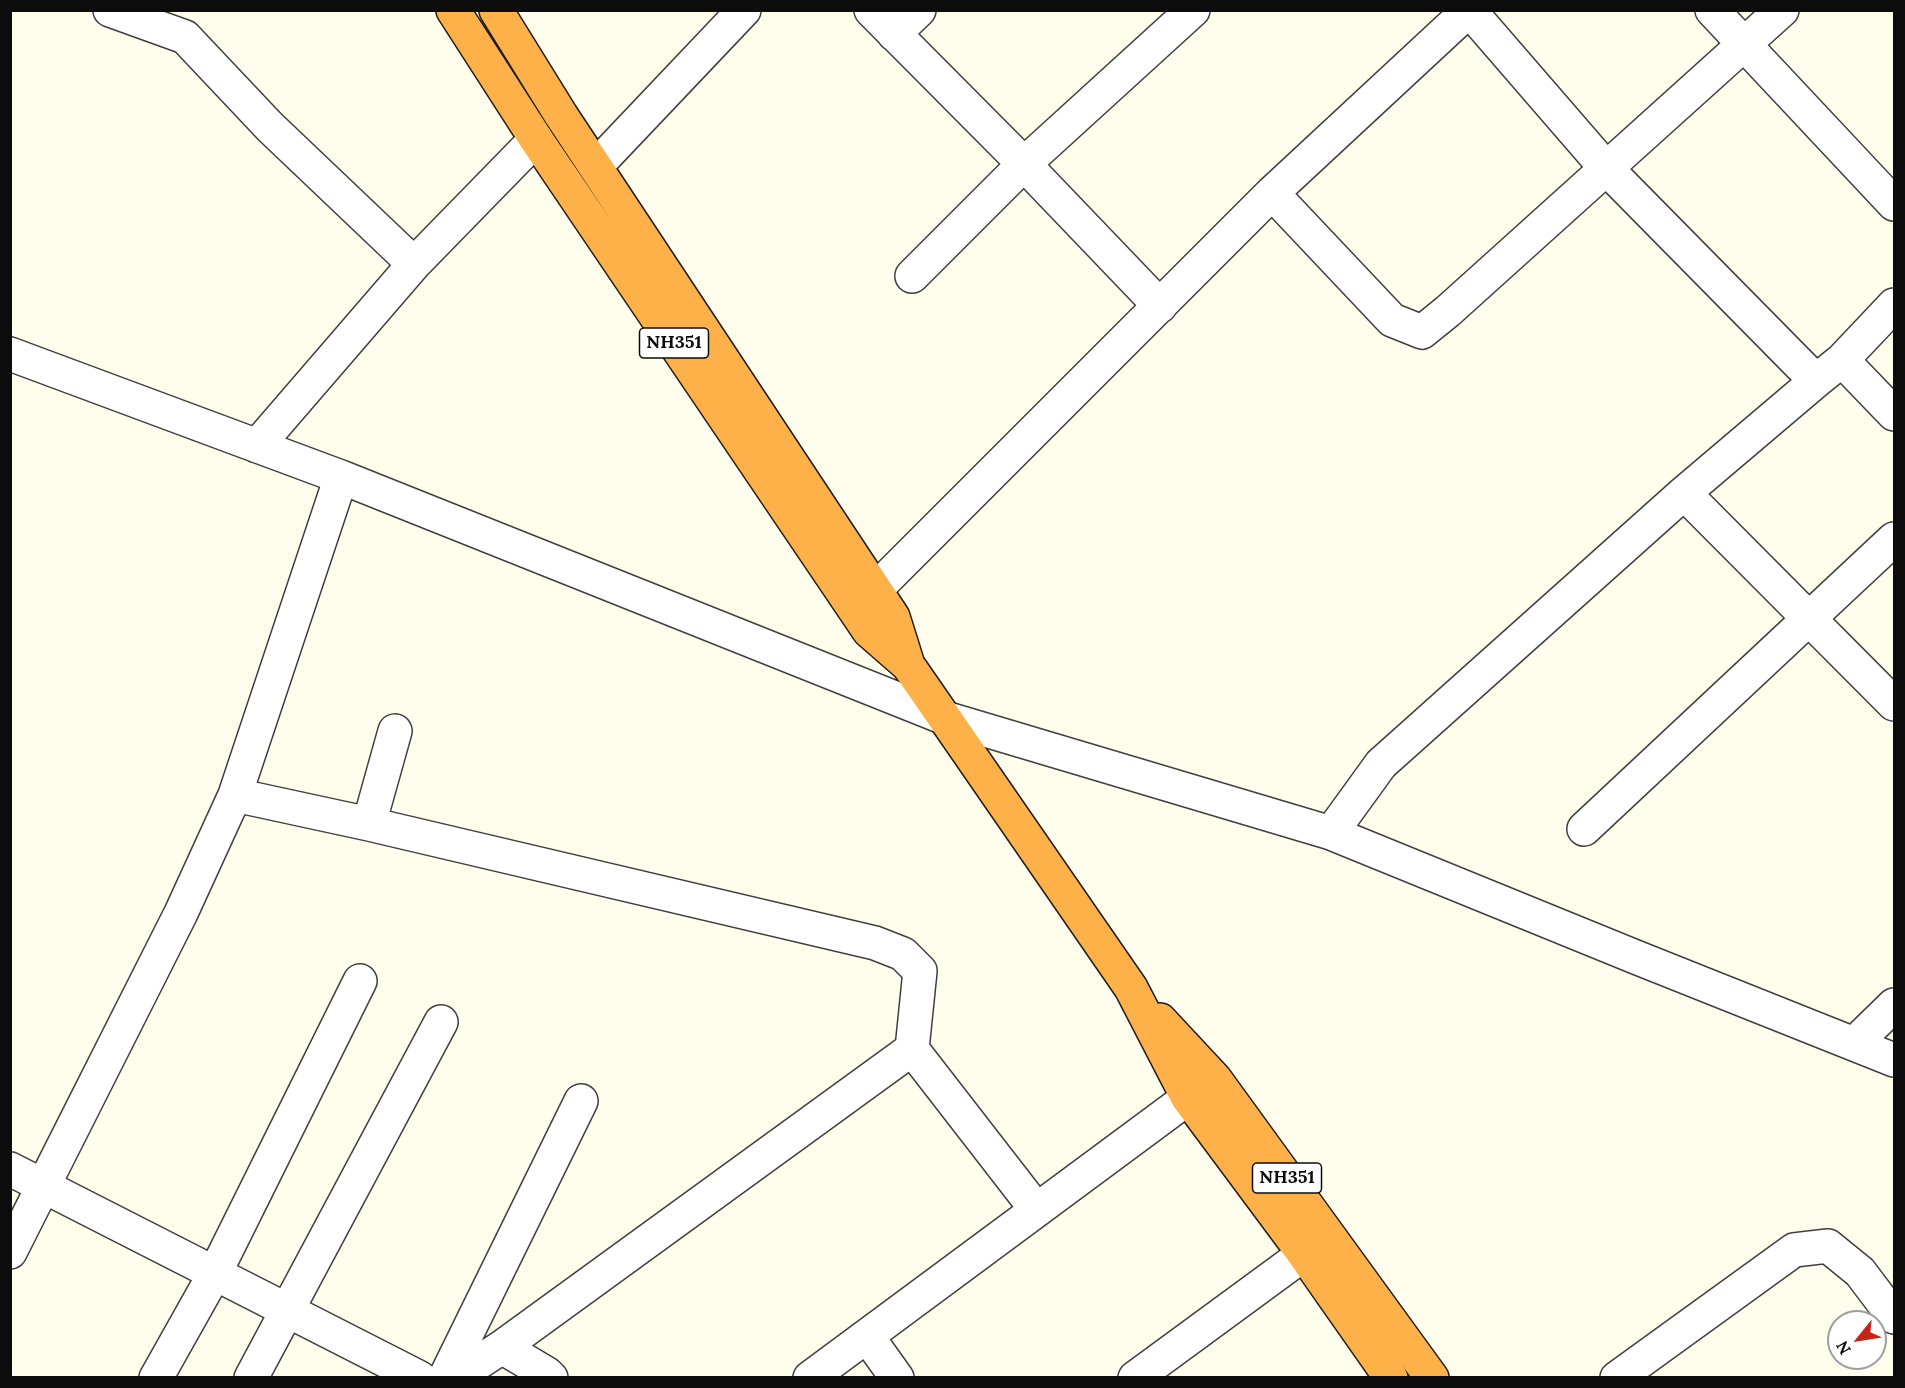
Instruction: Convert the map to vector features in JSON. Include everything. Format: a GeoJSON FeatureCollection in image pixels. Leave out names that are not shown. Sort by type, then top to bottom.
{"type":"FeatureCollection","features":[{"type":"Feature","properties":{"kind":"highway","name":"NH351"},"geometry":{"type":"LineString","coordinates":[[453,10],[544,151],[869,631],[908,665],[1131,988],[1188,1098],[1304,1254],[1391,1377]]}},
{"type":"Feature","properties":{"kind":"highway","name":"NH351"},"geometry":{"type":"LineString","coordinates":[[496,10],[561,115],[893,616],[908,665]]}},
{"type":"Feature","properties":{"kind":"highway"},"geometry":{"type":"LineString","coordinates":[[544,151],[587,153]]}},
{"type":"Feature","properties":{"kind":"highway","name":"NH351"},"geometry":{"type":"LineString","coordinates":[[1131,988],[1215,1079],[1432,1377]]}},
{"type":"Feature","properties":{"kind":"street"},"geometry":{"type":"LineString","coordinates":[[110,10],[184,37],[270,127],[414,264]]}},
{"type":"Feature","properties":{"kind":"street"},"geometry":{"type":"LineString","coordinates":[[587,153],[744,10]]}},
{"type":"Feature","properties":{"kind":"street"},"geometry":{"type":"LineString","coordinates":[[871,10],[1024,164],[1160,306]]}},
{"type":"Feature","properties":{"kind":"street"},"geometry":{"type":"LineString","coordinates":[[894,34],[919,10]]}},
{"type":"Feature","properties":{"kind":"street"},"geometry":{"type":"LineString","coordinates":[[912,276],[1024,164],[1193,10]]}},
{"type":"Feature","properties":{"kind":"street"},"geometry":{"type":"LineString","coordinates":[[1712,10],[1894,204]]}},
{"type":"Feature","properties":{"kind":"street"},"geometry":{"type":"LineString","coordinates":[[1272,193],[1392,320],[1422,332],[1782,10]]}},
{"type":"Feature","properties":{"kind":"street"},"geometry":{"type":"LineString","coordinates":[[875,590],[1272,193],[1470,11],[1605,167],[1816,381]]}},
{"type":"Feature","properties":{"kind":"street"},"geometry":{"type":"LineString","coordinates":[[257,446],[414,264],[544,151]]}},
{"type":"Feature","properties":{"kind":"street"},"geometry":{"type":"LineString","coordinates":[[1331,833],[1381,764],[1684,493],[1842,360],[1894,304]]}},
{"type":"Feature","properties":{"kind":"street"},"geometry":{"type":"LineString","coordinates":[[10,354],[341,477],[945,718],[1331,833],[1894,1060]]}},
{"type":"Feature","properties":{"kind":"street"},"geometry":{"type":"LineString","coordinates":[[1842,360],[1894,414]]}},
{"type":"Feature","properties":{"kind":"street"},"geometry":{"type":"LineString","coordinates":[[10,1252],[181,913],[235,795],[341,477]]}},
{"type":"Feature","properties":{"kind":"street"},"geometry":{"type":"LineString","coordinates":[[1684,493],[1894,704]]}},
{"type":"Feature","properties":{"kind":"street"},"geometry":{"type":"LineString","coordinates":[[1584,829],[1894,539]]}},
{"type":"Feature","properties":{"kind":"street"},"geometry":{"type":"LineString","coordinates":[[369,824],[396,731]]}},
{"type":"Feature","properties":{"kind":"street"},"geometry":{"type":"LineString","coordinates":[[235,795],[369,824],[875,943],[903,954],[920,971],[912,1049],[1036,1209]]}},
{"type":"Feature","properties":{"kind":"street"},"geometry":{"type":"LineString","coordinates":[[156,1377],[215,1273],[360,981]]}},
{"type":"Feature","properties":{"kind":"street"},"geometry":{"type":"LineString","coordinates":[[1854,1044],[1894,1005]]}},
{"type":"Feature","properties":{"kind":"street"},"geometry":{"type":"LineString","coordinates":[[250,1377],[441,1022]]}},
{"type":"Feature","properties":{"kind":"street"},"geometry":{"type":"LineString","coordinates":[[455,1377],[502,1347],[912,1049]]}},
{"type":"Feature","properties":{"kind":"street"},"geometry":{"type":"LineString","coordinates":[[810,1377],[1188,1098]]}},
{"type":"Feature","properties":{"kind":"street"},"geometry":{"type":"LineString","coordinates":[[444,1377],[581,1101]]}},
{"type":"Feature","properties":{"kind":"street"},"geometry":{"type":"LineString","coordinates":[[10,1169],[420,1377]]}},
{"type":"Feature","properties":{"kind":"street"},"geometry":{"type":"LineString","coordinates":[[1617,1377],[1794,1250],[1828,1246],[1860,1272],[1894,1317]]}},
{"type":"Feature","properties":{"kind":"street"},"geometry":{"type":"LineString","coordinates":[[1135,1377],[1304,1254]]}},
{"type":"Feature","properties":{"kind":"street"},"geometry":{"type":"LineString","coordinates":[[867,1336],[897,1377]]}},
{"type":"Feature","properties":{"kind":"street"},"geometry":{"type":"LineString","coordinates":[[502,1347],[551,1377]]}}]}
